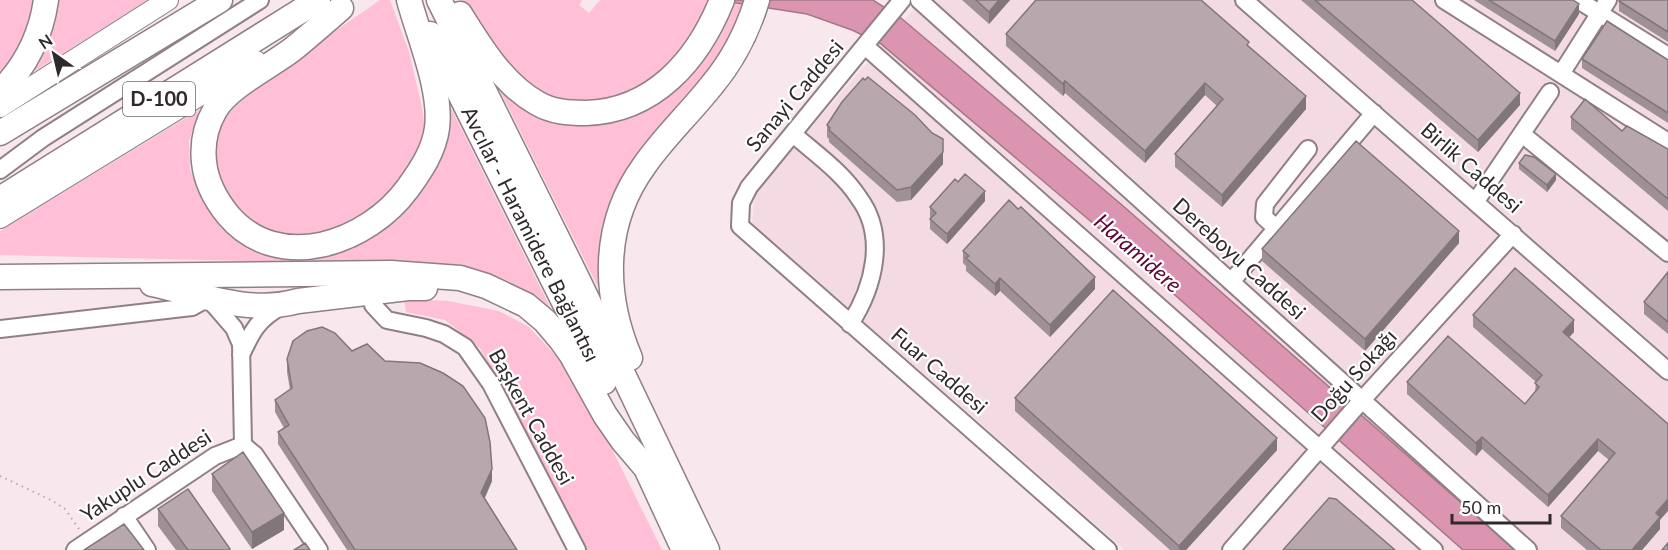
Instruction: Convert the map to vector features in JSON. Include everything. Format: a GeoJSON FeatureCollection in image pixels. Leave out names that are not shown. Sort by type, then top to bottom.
{"type":"FeatureCollection","features":[{"type":"Feature","properties":{"kind":"highway"},"geometry":{"type":"LineString","coordinates":[[0,92],[23,65],[33,47],[43,20],[46,0]]}},
{"type":"Feature","properties":{"kind":"highway","name":"D-100"},"geometry":{"type":"LineString","coordinates":[[0,133],[219,0]]}},
{"type":"Feature","properties":{"kind":"highway","name":"D-100"},"geometry":{"type":"LineString","coordinates":[[0,199],[318,0]]}},
{"type":"Feature","properties":{"kind":"highway"},"geometry":{"type":"LineString","coordinates":[[348,4],[293,49],[239,86],[216,108],[207,126],[203,147],[206,174],[221,206],[233,220],[258,238],[284,246],[301,248],[333,243],[369,226],[384,215],[400,199],[416,177],[432,148],[437,127],[437,107],[434,87],[411,0]]}},
{"type":"Feature","properties":{"kind":"highway","name":"Avcılar - Haramidere Bağlantısı"},"geometry":{"type":"LineString","coordinates":[[411,0],[557,285],[655,465]]}},
{"type":"Feature","properties":{"kind":"highway","name":"Avcılar - Haramidere Bağlantısı"},"geometry":{"type":"LineString","coordinates":[[439,0],[577,278],[655,465]]}},
{"type":"Feature","properties":{"kind":"highway"},"geometry":{"type":"LineString","coordinates":[[452,0],[485,51],[513,85],[530,99],[549,109],[578,113],[618,109],[638,102],[654,92],[683,65],[706,32],[722,0]]}},
{"type":"Feature","properties":{"kind":"highway"},"geometry":{"type":"LineString","coordinates":[[684,548],[655,465],[657,424],[626,348],[612,300],[610,277],[614,232],[622,204],[632,184],[663,141],[713,85],[729,62],[757,0]]}},
{"type":"Feature","properties":{"kind":"highway"},"geometry":{"type":"LineString","coordinates":[[0,277],[380,273],[434,275],[460,278],[486,285],[526,305],[561,340],[623,441],[655,465],[707,550]]}},
{"type":"Feature","properties":{"kind":"highway"},"geometry":{"type":"LineString","coordinates":[[66,276],[130,280],[229,303],[258,306],[408,288],[446,288],[526,305]]}},
{"type":"Feature","properties":{"kind":"main road"},"geometry":{"type":"LineString","coordinates":[[0,107],[168,0]]}},
{"type":"Feature","properties":{"kind":"main road"},"geometry":{"type":"LineString","coordinates":[[0,218],[348,4]]}},
{"type":"Feature","properties":{"kind":"street"},"geometry":{"type":"LineString","coordinates":[[0,162],[43,138],[260,0]]}},
{"type":"Feature","properties":{"kind":"street","name":"Sanayi Caddesi"},"geometry":{"type":"LineString","coordinates":[[740,226],[741,203],[749,187],[902,0]]}},
{"type":"Feature","properties":{"kind":"street","name":"Dereboyu Caddesi"},"geometry":{"type":"LineString","coordinates":[[919,0],[1528,550]]}},
{"type":"Feature","properties":{"kind":"street","name":"Birlik Caddesi"},"geometry":{"type":"LineString","coordinates":[[1244,0],[1668,371]]}},
{"type":"Feature","properties":{"kind":"street"},"geometry":{"type":"LineString","coordinates":[[1444,0],[1668,142]]}},
{"type":"Feature","properties":{"kind":"street"},"geometry":{"type":"LineString","coordinates":[[1578,0],[1603,6],[1668,56]]}},
{"type":"Feature","properties":{"kind":"street"},"geometry":{"type":"LineString","coordinates":[[1561,74],[1603,6]]}},
{"type":"Feature","properties":{"kind":"street"},"geometry":{"type":"LineString","coordinates":[[865,46],[1434,550]]}},
{"type":"Feature","properties":{"kind":"street"},"geometry":{"type":"LineString","coordinates":[[1476,201],[1550,92]]}},
{"type":"Feature","properties":{"kind":"street"},"geometry":{"type":"LineString","coordinates":[[1231,282],[1374,113]]}},
{"type":"Feature","properties":{"kind":"street"},"geometry":{"type":"LineString","coordinates":[[793,134],[838,172],[860,199],[870,218],[874,264],[865,298],[850,324]]}},
{"type":"Feature","properties":{"kind":"street"},"geometry":{"type":"LineString","coordinates":[[1522,134],[1668,253]]}},
{"type":"Feature","properties":{"kind":"street"},"geometry":{"type":"LineString","coordinates":[[0,170],[43,138]]}},
{"type":"Feature","properties":{"kind":"street"},"geometry":{"type":"LineString","coordinates":[[1276,228],[1264,217],[1264,204],[1308,149]]}},
{"type":"Feature","properties":{"kind":"street","name":"Fuar Caddesi"},"geometry":{"type":"LineString","coordinates":[[740,226],[1108,550]]}},
{"type":"Feature","properties":{"kind":"street","name":"Doğu Sokağı"},"geometry":{"type":"LineString","coordinates":[[1231,550],[1362,400],[1513,234]]}},
{"type":"Feature","properties":{"kind":"street","name":"Başkent Caddesi"},"geometry":{"type":"LineString","coordinates":[[373,292],[373,305],[387,320],[444,334],[465,347],[491,384],[577,550]]}},
{"type":"Feature","properties":{"kind":"street"},"geometry":{"type":"LineString","coordinates":[[0,329],[192,307],[208,298],[234,328],[241,344],[245,439],[243,445],[255,455],[319,550]]}},
{"type":"Feature","properties":{"kind":"street"},"geometry":{"type":"LineString","coordinates":[[241,354],[258,323],[269,313],[286,304]]}},
{"type":"Feature","properties":{"kind":"street","name":"Yakuplu Caddesi"},"geometry":{"type":"LineString","coordinates":[[81,546],[215,456],[243,445]]}},
{"type":"Feature","properties":{"kind":"street"},"geometry":{"type":"LineString","coordinates":[[123,516],[147,550]]}},
{"type":"Feature","properties":{"kind":"path"},"geometry":{"type":"LineString","coordinates":[[0,476],[65,509],[81,546]]}},
{"type":"Feature","properties":{"kind":"shaded area"},"geometry":{"type":"Polygon","coordinates":[[[0,0],[35,0],[31,31],[0,82],[0,0]]]}},
{"type":"Feature","properties":{"kind":"shaded area"},"geometry":{"type":"Polygon","coordinates":[[[52,0],[148,0],[33,72],[39,59],[52,0]]]}},
{"type":"Feature","properties":{"kind":"shaded area"},"geometry":{"type":"Polygon","coordinates":[[[380,0],[390,0],[409,52],[426,134],[416,159],[396,192],[345,227],[314,236],[290,236],[261,227],[237,213],[212,167],[216,132],[239,98],[380,0]]]}},
{"type":"Feature","properties":{"kind":"shaded area"},"geometry":{"type":"Polygon","coordinates":[[[461,0],[582,0],[579,5],[589,13],[600,0],[712,0],[702,24],[671,65],[637,92],[575,107],[536,93],[482,36],[461,0]]]}},
{"type":"Feature","properties":{"kind":"shaded area"},"geometry":{"type":"Polygon","coordinates":[[[729,0],[748,0],[737,28],[602,239],[598,287],[497,85],[624,115],[729,0]]]}},
{"type":"Feature","properties":{"kind":"shaded area"},"geometry":{"type":"Polygon","coordinates":[[[922,0],[1668,0],[1668,550],[1125,550],[752,223],[756,191],[922,0]]]}},
{"type":"Feature","properties":{"kind":"shaded area"},"geometry":{"type":"Polygon","coordinates":[[[448,102],[555,317],[443,266],[0,255],[0,231],[199,110],[189,141],[190,169],[201,198],[225,231],[246,246],[265,253],[300,256],[331,255],[357,244],[399,219],[418,195],[435,169],[448,102]]]}},
{"type":"Feature","properties":{"kind":"shaded area"},"geometry":{"type":"Polygon","coordinates":[[[404,299],[448,301],[499,311],[529,327],[576,377],[662,550],[586,550],[480,348],[445,320],[406,312],[404,299]]]}},
{"type":"Feature","properties":{"kind":"water","name":"Haramidere"},"geometry":{"type":"Polygon","coordinates":[[[718,0],[873,0],[901,18],[1122,205],[1515,550],[1463,550],[1114,241],[881,44],[852,30],[807,14],[718,0]]]}},
{"type":"Feature","properties":{"kind":"building"},"geometry":{"type":"Polygon","coordinates":[[[976,0],[999,0],[989,12],[976,0]]]}},
{"type":"Feature","properties":{"kind":"building"},"geometry":{"type":"Polygon","coordinates":[[[1036,0],[1201,0],[1249,42],[1247,45],[1306,96],[1222,195],[1175,154],[1223,99],[1205,83],[1145,151],[1065,81],[1063,84],[1006,34],[1036,0]]]}},
{"type":"Feature","properties":{"kind":"building"},"geometry":{"type":"Polygon","coordinates":[[[1315,0],[1412,0],[1520,93],[1478,140],[1315,0]]]}},
{"type":"Feature","properties":{"kind":"building"},"geometry":{"type":"Polygon","coordinates":[[[1489,0],[1573,0],[1579,4],[1555,41],[1489,0]]]}},
{"type":"Feature","properties":{"kind":"building"},"geometry":{"type":"Polygon","coordinates":[[[1668,0],[1668,32],[1619,1],[1668,0]]]}},
{"type":"Feature","properties":{"kind":"building"},"geometry":{"type":"Polygon","coordinates":[[[1607,21],[1668,60],[1668,113],[1582,59],[1607,21]]]}},
{"type":"Feature","properties":{"kind":"building"},"geometry":{"type":"Polygon","coordinates":[[[868,77],[915,115],[932,133],[943,139],[943,152],[911,187],[897,190],[829,130],[827,125],[842,102],[863,78],[865,80],[868,77]]]}},
{"type":"Feature","properties":{"kind":"building"},"geometry":{"type":"Polygon","coordinates":[[[1585,99],[1622,131],[1627,126],[1668,149],[1668,199],[1571,117],[1585,99]]]}},
{"type":"Feature","properties":{"kind":"building"},"geometry":{"type":"Polygon","coordinates":[[[1356,141],[1459,231],[1365,339],[1262,249],[1356,141]]]}},
{"type":"Feature","properties":{"kind":"building"},"geometry":{"type":"Polygon","coordinates":[[[1525,155],[1534,157],[1556,174],[1547,185],[1519,163],[1525,155]]]}},
{"type":"Feature","properties":{"kind":"building"},"geometry":{"type":"Polygon","coordinates":[[[965,174],[985,191],[947,234],[930,219],[936,213],[930,207],[955,179],[958,182],[965,174]]]}},
{"type":"Feature","properties":{"kind":"building"},"geometry":{"type":"Polygon","coordinates":[[[1009,200],[1018,209],[1021,207],[1095,277],[1050,325],[1000,278],[995,284],[966,258],[969,256],[963,251],[1009,200]]]}},
{"type":"Feature","properties":{"kind":"building"},"geometry":{"type":"Polygon","coordinates":[[[1515,268],[1574,320],[1563,332],[1668,424],[1668,499],[1656,513],[1660,517],[1632,550],[1601,550],[1561,516],[1615,453],[1598,439],[1548,495],[1482,437],[1476,443],[1407,382],[1448,336],[1525,404],[1539,387],[1535,383],[1542,375],[1473,315],[1515,268]]]}},
{"type":"Feature","properties":{"kind":"building"},"geometry":{"type":"Polygon","coordinates":[[[1668,272],[1668,322],[1644,302],[1668,272]]]}},
{"type":"Feature","properties":{"kind":"building"},"geometry":{"type":"Polygon","coordinates":[[[1113,290],[1277,438],[1179,546],[1015,398],[1113,290]]]}},
{"type":"Feature","properties":{"kind":"building"},"geometry":{"type":"Polygon","coordinates":[[[322,327],[335,333],[352,351],[367,344],[385,361],[420,363],[443,373],[463,386],[485,418],[490,442],[492,469],[481,493],[517,550],[355,550],[278,432],[289,425],[275,400],[292,388],[287,359],[293,341],[307,331],[322,327]]]}},
{"type":"Feature","properties":{"kind":"building"},"geometry":{"type":"Polygon","coordinates":[[[243,452],[284,513],[252,532],[212,474],[243,452]]]}},
{"type":"Feature","properties":{"kind":"building"},"geometry":{"type":"Polygon","coordinates":[[[188,489],[230,549],[188,550],[158,509],[188,489]]]}},
{"type":"Feature","properties":{"kind":"building"},"geometry":{"type":"Polygon","coordinates":[[[1329,498],[1336,499],[1395,550],[1283,550],[1329,498]]]}},
{"type":"Feature","properties":{"kind":"building"},"geometry":{"type":"Polygon","coordinates":[[[124,524],[144,550],[84,550],[124,524]]]}},
{"type":"Feature","properties":{"kind":"building"},"geometry":{"type":"Polygon","coordinates":[[[305,543],[310,550],[294,550],[305,543]]]}}]}
